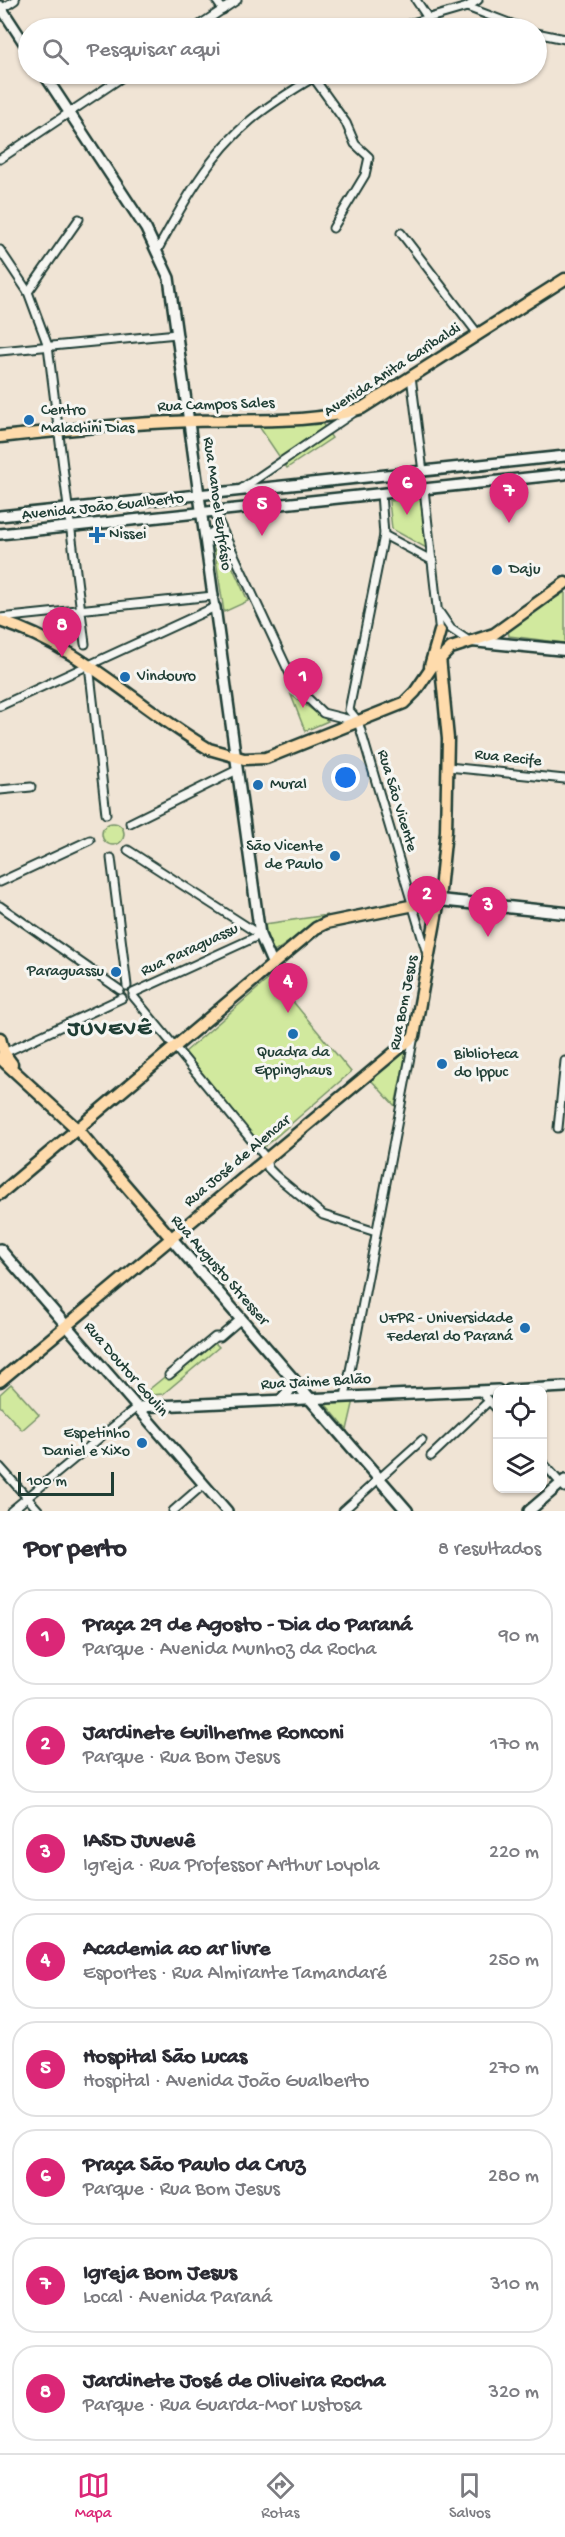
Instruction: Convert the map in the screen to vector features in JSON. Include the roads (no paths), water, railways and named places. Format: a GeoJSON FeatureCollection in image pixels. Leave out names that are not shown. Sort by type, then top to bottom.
{"type":"FeatureCollection","features":[{"type":"Feature","properties":{"kind":"main road","name":"Avenida Anita Garibaldi"},"geometry":{"type":"LineString","coordinates":[[362,408],[565,279]]}},
{"type":"Feature","properties":{"kind":"main road","name":"Rua Campos Sales"},"geometry":{"type":"LineString","coordinates":[[0,437],[189,421],[324,417],[362,408]]}},
{"type":"Feature","properties":{"kind":"main road"},"geometry":{"type":"LineString","coordinates":[[0,620],[37,633],[89,665],[202,745],[235,758],[253,759],[273,756],[404,703],[415,692],[440,657],[452,648],[494,634],[565,583]]}},
{"type":"Feature","properties":{"kind":"main road"},"geometry":{"type":"LineString","coordinates":[[427,675],[440,631]]}},
{"type":"Feature","properties":{"kind":"main road"},"geometry":{"type":"LineString","coordinates":[[469,641],[565,650]]}},
{"type":"Feature","properties":{"kind":"main road","name":"Rua Bom Jesus"},"geometry":{"type":"LineString","coordinates":[[414,1036],[439,900],[446,831],[448,767],[445,685],[440,657]]}},
{"type":"Feature","properties":{"kind":"main road"},"geometry":{"type":"LineString","coordinates":[[0,1194],[321,925],[439,900],[565,913]]}},
{"type":"Feature","properties":{"kind":"main road","name":"Rua José de Alencar"},"geometry":{"type":"LineString","coordinates":[[0,1381],[414,1036]]}},
{"type":"Feature","properties":{"kind":"main road","name":"Rua Augusto Stresser"},"geometry":{"type":"LineString","coordinates":[[0,1038],[1,1055],[77,1130],[407,1511]]}},
{"type":"Feature","properties":{"kind":"main road"},"geometry":{"type":"LineString","coordinates":[[282,1400],[295,1382]]}},
{"type":"Feature","properties":{"kind":"street"},"geometry":{"type":"LineString","coordinates":[[15,0],[1,8],[18,34]]}},
{"type":"Feature","properties":{"kind":"street"},"geometry":{"type":"LineString","coordinates":[[216,0],[223,10]]}},
{"type":"Feature","properties":{"kind":"street"},"geometry":{"type":"LineString","coordinates":[[211,18],[237,0]]}},
{"type":"Feature","properties":{"kind":"street"},"geometry":{"type":"LineString","coordinates":[[416,0],[428,18],[467,7],[478,0]]}},
{"type":"Feature","properties":{"kind":"street"},"geometry":{"type":"LineString","coordinates":[[467,7],[496,18]]}},
{"type":"Feature","properties":{"kind":"street"},"geometry":{"type":"LineString","coordinates":[[547,35],[565,39]]}},
{"type":"Feature","properties":{"kind":"street","name":"Rua Manoel Eufrásio"},"geometry":{"type":"LineString","coordinates":[[51,84],[158,249],[172,291],[260,935],[273,965]]}},
{"type":"Feature","properties":{"kind":"street"},"geometry":{"type":"LineString","coordinates":[[0,159],[112,84]]}},
{"type":"Feature","properties":{"kind":"street"},"geometry":{"type":"LineString","coordinates":[[158,249],[193,188],[227,144],[253,118],[303,84]]}},
{"type":"Feature","properties":{"kind":"street"},"geometry":{"type":"LineString","coordinates":[[322,84],[346,123],[355,144],[369,157],[365,175],[333,228]]}},
{"type":"Feature","properties":{"kind":"street"},"geometry":{"type":"LineString","coordinates":[[28,292],[79,219]]}},
{"type":"Feature","properties":{"kind":"street"},"geometry":{"type":"LineString","coordinates":[[401,233],[478,334]]}},
{"type":"Feature","properties":{"kind":"street"},"geometry":{"type":"LineString","coordinates":[[0,250],[28,292],[48,346],[85,644]]}},
{"type":"Feature","properties":{"kind":"street"},"geometry":{"type":"LineString","coordinates":[[0,351],[177,334]]}},
{"type":"Feature","properties":{"kind":"street"},"geometry":{"type":"LineString","coordinates":[[411,376],[423,472]]}},
{"type":"Feature","properties":{"kind":"street","name":"Avenida Anita Garibaldi"},"geometry":{"type":"LineString","coordinates":[[238,491],[362,408]]}},
{"type":"Feature","properties":{"kind":"street","name":"Avenida João Gualberto"},"geometry":{"type":"LineString","coordinates":[[0,516],[565,456]]}},
{"type":"Feature","properties":{"kind":"street","name":"Avenida João Gualberto"},"geometry":{"type":"LineString","coordinates":[[0,534],[565,474]]}},
{"type":"Feature","properties":{"kind":"street","name":"Rua Bom Jesus"},"geometry":{"type":"LineString","coordinates":[[424,489],[439,610],[440,657]]}},
{"type":"Feature","properties":{"kind":"street","name":"Rua São Vicente"},"geometry":{"type":"LineString","coordinates":[[381,494],[384,535],[349,710],[358,722],[428,958]]}},
{"type":"Feature","properties":{"kind":"street"},"geometry":{"type":"LineString","coordinates":[[214,512],[296,687],[323,712],[358,722]]}},
{"type":"Feature","properties":{"kind":"street"},"geometry":{"type":"LineString","coordinates":[[205,537],[214,531],[223,534]]}},
{"type":"Feature","properties":{"kind":"street"},"geometry":{"type":"LineString","coordinates":[[384,535],[433,561]]}},
{"type":"Feature","properties":{"kind":"street"},"geometry":{"type":"LineString","coordinates":[[0,620],[81,609],[213,596]]}},
{"type":"Feature","properties":{"kind":"street"},"geometry":{"type":"LineString","coordinates":[[193,598],[201,608],[199,615]]}},
{"type":"Feature","properties":{"kind":"street"},"geometry":{"type":"LineString","coordinates":[[0,706],[214,608]]}},
{"type":"Feature","properties":{"kind":"street"},"geometry":{"type":"LineString","coordinates":[[439,610],[451,629],[469,641]]}},
{"type":"Feature","properties":{"kind":"street"},"geometry":{"type":"LineString","coordinates":[[89,665],[106,814]]}},
{"type":"Feature","properties":{"kind":"street","name":"Rua Recife"},"geometry":{"type":"LineString","coordinates":[[448,767],[565,779]]}},
{"type":"Feature","properties":{"kind":"street"},"geometry":{"type":"LineString","coordinates":[[130,824],[237,770]]}},
{"type":"Feature","properties":{"kind":"street"},"geometry":{"type":"LineString","coordinates":[[0,790],[31,787]]}},
{"type":"Feature","properties":{"kind":"street"},"geometry":{"type":"LineString","coordinates":[[0,882],[90,840]]}},
{"type":"Feature","properties":{"kind":"street"},"geometry":{"type":"LineString","coordinates":[[128,850],[260,935]]}},
{"type":"Feature","properties":{"kind":"street"},"geometry":{"type":"LineString","coordinates":[[111,858],[127,986],[133,995],[266,1158],[268,1168],[276,1176],[323,1215],[376,1232]]}},
{"type":"Feature","properties":{"kind":"street"},"geometry":{"type":"LineString","coordinates":[[0,906],[121,994]]}},
{"type":"Feature","properties":{"kind":"street","name":"Rua Paraguassu"},"geometry":{"type":"LineString","coordinates":[[121,994],[128,1000],[133,995],[260,935]]}},
{"type":"Feature","properties":{"kind":"street"},"geometry":{"type":"LineString","coordinates":[[1,1055],[121,994],[127,986]]}},
{"type":"Feature","properties":{"kind":"street","name":"Rua Bom Jesus"},"geometry":{"type":"LineString","coordinates":[[345,1397],[414,1036]]}},
{"type":"Feature","properties":{"kind":"street"},"geometry":{"type":"LineString","coordinates":[[558,1128],[565,1061]]}},
{"type":"Feature","properties":{"kind":"street","name":"Rua Doutor Goulin"},"geometry":{"type":"LineString","coordinates":[[0,1249],[227,1511]]}},
{"type":"Feature","properties":{"kind":"street"},"geometry":{"type":"LineString","coordinates":[[169,1375],[241,1319]]}},
{"type":"Feature","properties":{"kind":"street"},"geometry":{"type":"LineString","coordinates":[[547,1388],[565,1387]]}},
{"type":"Feature","properties":{"kind":"street","name":"Rua Jaime Balão"},"geometry":{"type":"LineString","coordinates":[[137,1407],[493,1390]]}},
{"type":"Feature","properties":{"kind":"street"},"geometry":{"type":"LineString","coordinates":[[480,1391],[493,1405]]}},
{"type":"Feature","properties":{"kind":"street"},"geometry":{"type":"LineString","coordinates":[[430,1456],[489,1401]]}},
{"type":"Feature","properties":{"kind":"street"},"geometry":{"type":"LineString","coordinates":[[11,1511],[137,1407]]}},
{"type":"Feature","properties":{"kind":"street"},"geometry":{"type":"LineString","coordinates":[[343,1511],[422,1440]]}},
{"type":"Feature","properties":{"kind":"street"},"geometry":{"type":"LineString","coordinates":[[529,1511],[564,1484],[547,1466]]}},
{"type":"Feature","properties":{"kind":"street"},"geometry":{"type":"LineString","coordinates":[[0,1467],[39,1511]]}},
{"type":"Feature","properties":{"kind":"street"},"geometry":{"type":"LineString","coordinates":[[173,1511],[204,1484]]}},
{"type":"Feature","properties":{"kind":"place","name":"Centro Malachini Dias"},"geometry":{"type":"Point","coordinates":[29,420]}},
{"type":"Feature","properties":{"kind":"place","name":"Praça São Paulo da Cruz"},"geometry":{"type":"Point","coordinates":[407,515]}},
{"type":"Feature","properties":{"kind":"place","name":"Igreja Bom Jesus"},"geometry":{"type":"Point","coordinates":[509,523]}},
{"type":"Feature","properties":{"kind":"place","name":"Nissei"},"geometry":{"type":"Point","coordinates":[97,535]}},
{"type":"Feature","properties":{"kind":"place","name":"Hospital São Lucas"},"geometry":{"type":"Point","coordinates":[262,536]}},
{"type":"Feature","properties":{"kind":"place","name":"Daju"},"geometry":{"type":"Point","coordinates":[497,570]}},
{"type":"Feature","properties":{"kind":"place","name":"Jardinete José de Oliveira Rocha"},"geometry":{"type":"Point","coordinates":[62,657]}},
{"type":"Feature","properties":{"kind":"place","name":"Vindouro"},"geometry":{"type":"Point","coordinates":[125,677]}},
{"type":"Feature","properties":{"kind":"place","name":"Praça 29 de Agosto - Dia do Paraná"},"geometry":{"type":"Point","coordinates":[303,708]}},
{"type":"Feature","properties":{"kind":"place","name":"Mural"},"geometry":{"type":"Point","coordinates":[258,785]}},
{"type":"Feature","properties":{"kind":"place","name":"São Vicente de Paulo"},"geometry":{"type":"Point","coordinates":[335,856]}},
{"type":"Feature","properties":{"kind":"place","name":"Jardinete Guilherme Ronconi"},"geometry":{"type":"Point","coordinates":[427,926]}},
{"type":"Feature","properties":{"kind":"place","name":"IASD Juvevê"},"geometry":{"type":"Point","coordinates":[488,937]}},
{"type":"Feature","properties":{"kind":"place","name":"Paraguassu"},"geometry":{"type":"Point","coordinates":[116,972]}},
{"type":"Feature","properties":{"kind":"place","name":"Academia ao ar livre"},"geometry":{"type":"Point","coordinates":[288,1013]}},
{"type":"Feature","properties":{"kind":"place","name":"Quadra da Eppinghaus"},"geometry":{"type":"Point","coordinates":[293,1034]}},
{"type":"Feature","properties":{"kind":"place","name":"Biblioteca do Ippuc"},"geometry":{"type":"Point","coordinates":[442,1064]}},
{"type":"Feature","properties":{"kind":"place","name":"UFPR - Universidade Federal do Paraná"},"geometry":{"type":"Point","coordinates":[525,1328]}},
{"type":"Feature","properties":{"kind":"place","name":"Espetinho Daniel e Xixo"},"geometry":{"type":"Point","coordinates":[142,1443]}},
{"type":"Feature","properties":{"kind":"district","name":"JUVEVÊ"},"geometry":{"type":"Point","coordinates":[110,1030]}}]}
